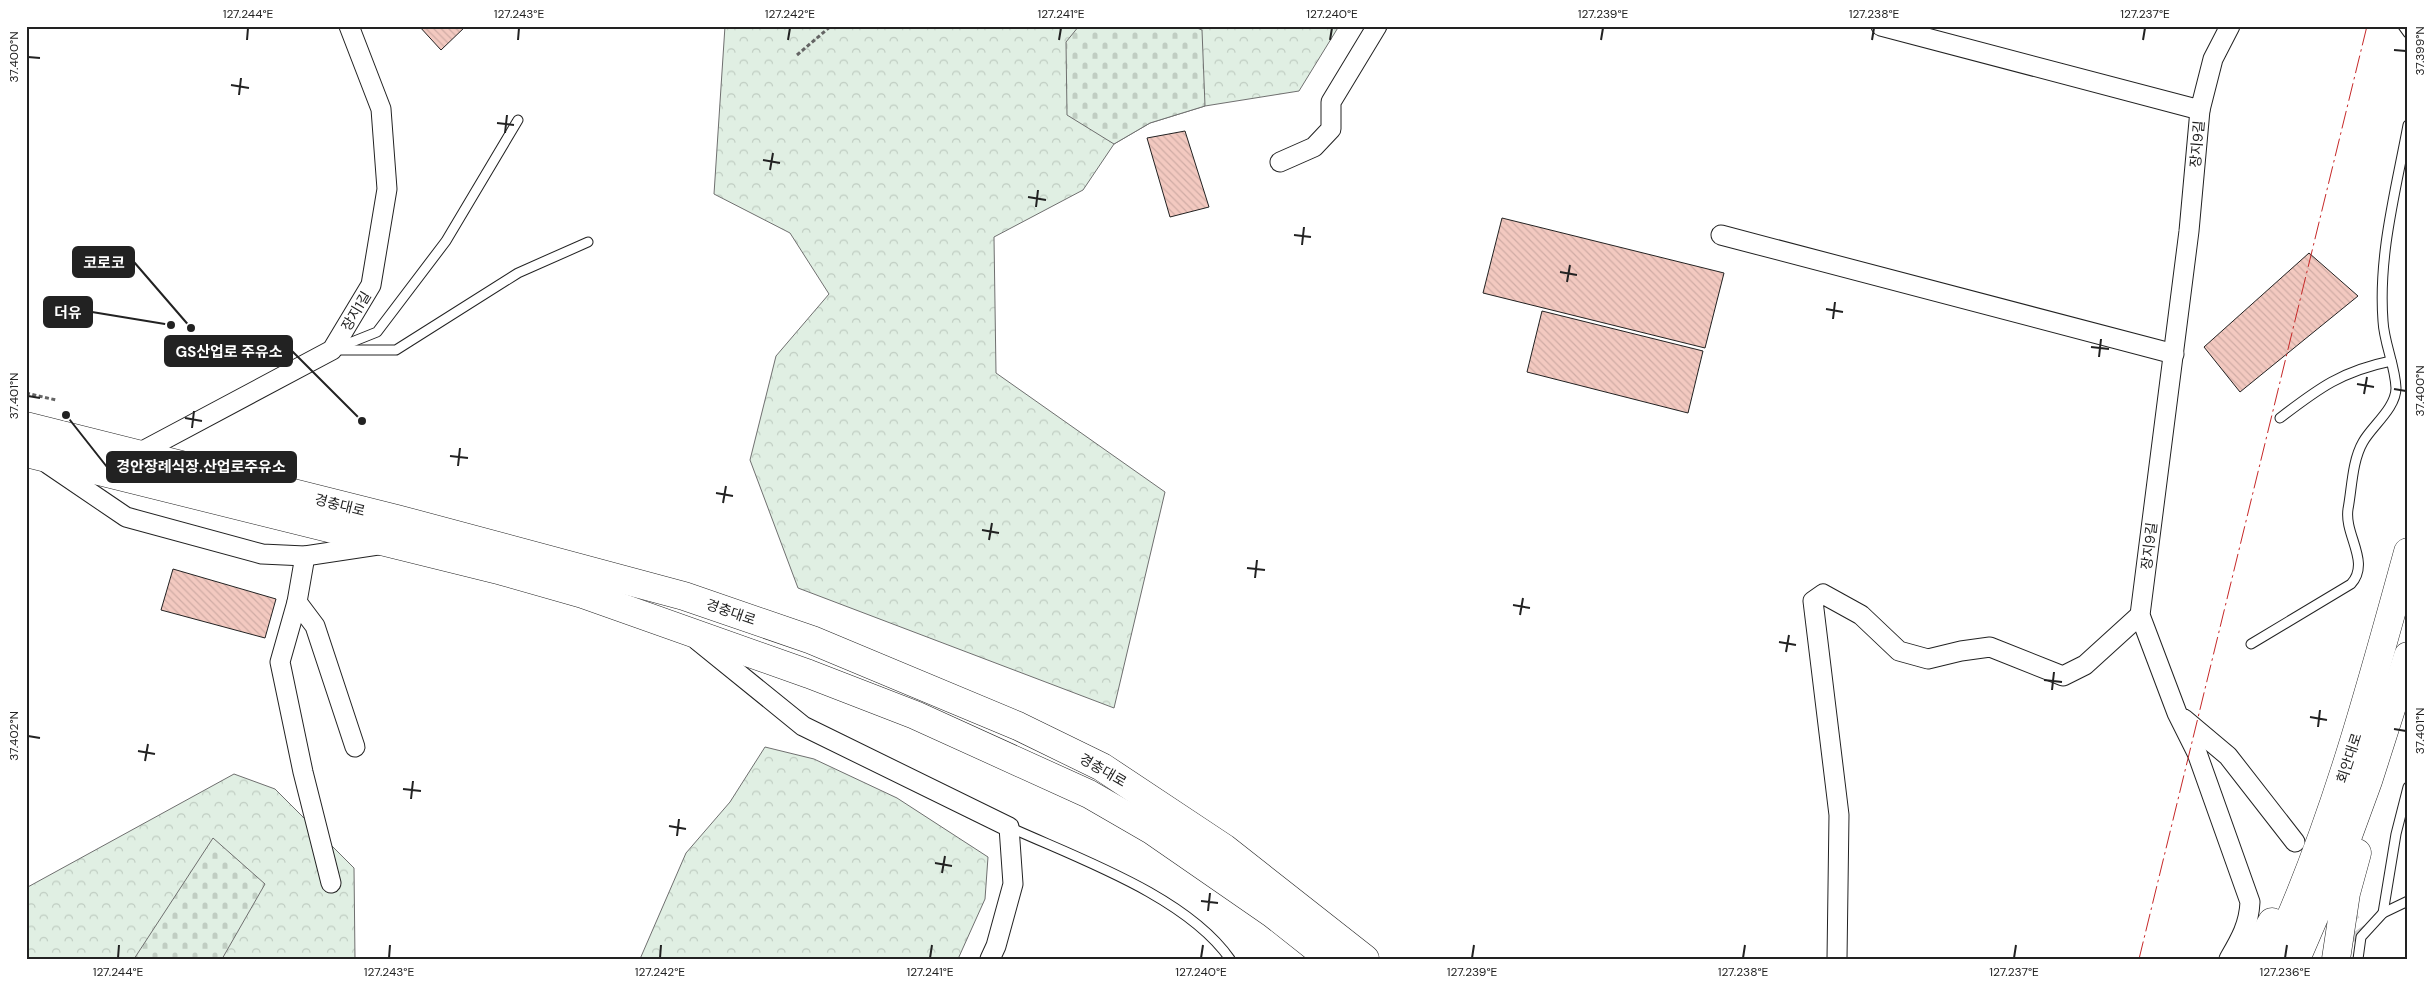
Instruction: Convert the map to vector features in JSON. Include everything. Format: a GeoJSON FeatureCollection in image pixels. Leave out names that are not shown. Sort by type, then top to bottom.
{"type":"FeatureCollection","features":[{"type":"Feature","properties":{"kind":"main road","name":"경충대로"},"geometry":{"type":"LineString","coordinates":[[26,426],[397,519],[684,596],[812,640],[1018,726],[1102,767],[1224,848],[1365,959]]}},
{"type":"Feature","properties":{"kind":"main road","name":"경충대로"},"geometry":{"type":"LineString","coordinates":[[30,454],[391,543],[583,594],[683,628],[915,715],[1089,794],[1153,831],[1273,914],[1330,959]]}},
{"type":"Feature","properties":{"kind":"main road","name":"회안대로"},"geometry":{"type":"LineString","coordinates":[[2272,959],[2309,875],[2327,824],[2366,707],[2388,620],[2408,552]]}},
{"type":"Feature","properties":{"kind":"main road","name":"회안대로"},"geometry":{"type":"LineString","coordinates":[[2296,959],[2342,852],[2395,700],[2408,656]]}},
{"type":"Feature","properties":{"kind":"main road"},"geometry":{"type":"LineString","coordinates":[[2336,959],[2346,893],[2395,700]]}},
{"type":"Feature","properties":{"kind":"main road"},"geometry":{"type":"LineString","coordinates":[[2251,959],[2327,824]]}},
{"type":"Feature","properties":{"kind":"main road"},"geometry":{"type":"LineString","coordinates":[[1153,831],[1305,959]]}},
{"type":"Feature","properties":{"kind":"street","name":"장지1길"},"geometry":{"type":"LineString","coordinates":[[332,350],[371,285],[387,189],[381,109],[350,26]]}},
{"type":"Feature","properties":{"kind":"street"},"geometry":{"type":"LineString","coordinates":[[1280,162],[1314,147],[1330,129],[1331,102],[1377,26]]}},
{"type":"Feature","properties":{"kind":"street"},"geometry":{"type":"LineString","coordinates":[[1881,26],[2200,110]]}},
{"type":"Feature","properties":{"kind":"street","name":"장지9길"},"geometry":{"type":"LineString","coordinates":[[2229,959],[2250,917],[2250,902],[2197,753],[2177,713],[2140,615],[2189,232],[2200,110],[2213,59],[2230,26]]}},
{"type":"Feature","properties":{"kind":"street"},"geometry":{"type":"LineString","coordinates":[[1721,235],[2174,354]]}},
{"type":"Feature","properties":{"kind":"street"},"geometry":{"type":"LineString","coordinates":[[137,454],[332,350]]}},
{"type":"Feature","properties":{"kind":"street"},"geometry":{"type":"LineString","coordinates":[[30,454],[126,517],[262,554],[305,556],[391,543]]}},
{"type":"Feature","properties":{"kind":"street"},"geometry":{"type":"LineString","coordinates":[[305,556],[298,602],[280,662],[303,772],[330,883]]}},
{"type":"Feature","properties":{"kind":"street"},"geometry":{"type":"LineString","coordinates":[[1837,959],[1839,815],[1813,601],[1823,594],[1861,615],[1899,651],[1928,659],[1961,651],[1990,647],[2064,676],[2086,664],[2140,615]]}},
{"type":"Feature","properties":{"kind":"street"},"geometry":{"type":"LineString","coordinates":[[298,602],[315,626],[355,747]]}},
{"type":"Feature","properties":{"kind":"street"},"geometry":{"type":"LineString","coordinates":[[683,628],[803,726],[1009,827],[1013,884],[996,946],[990,959]]}},
{"type":"Feature","properties":{"kind":"street"},"geometry":{"type":"LineString","coordinates":[[2177,713],[2228,756],[2295,842]]}},
{"type":"Feature","properties":{"kind":"lane"},"geometry":{"type":"LineString","coordinates":[[2403,26],[2408,33]]}},
{"type":"Feature","properties":{"kind":"lane"},"geometry":{"type":"LineString","coordinates":[[332,350],[376,332],[446,241],[518,120]]}},
{"type":"Feature","properties":{"kind":"lane"},"geometry":{"type":"LineString","coordinates":[[2251,644],[2351,584],[2358,576],[2360,562],[2347,518],[2356,459],[2362,444],[2392,402],[2396,389],[2383,322],[2382,270],[2408,125]]}},
{"type":"Feature","properties":{"kind":"lane"},"geometry":{"type":"LineString","coordinates":[[332,350],[396,350],[518,274],[588,242]]}},
{"type":"Feature","properties":{"kind":"lane"},"geometry":{"type":"LineString","coordinates":[[2280,418],[2310,395],[2347,373],[2391,361]]}},
{"type":"Feature","properties":{"kind":"lane"},"geometry":{"type":"LineString","coordinates":[[2383,913],[2396,834],[2408,787]]}},
{"type":"Feature","properties":{"kind":"lane"},"geometry":{"type":"LineString","coordinates":[[1009,827],[1143,889],[1184,916],[1211,937],[1230,959]]}},
{"type":"Feature","properties":{"kind":"lane"},"geometry":{"type":"LineString","coordinates":[[2358,959],[2361,937],[2383,913],[2408,901]]}},
{"type":"Feature","properties":{"kind":"path"},"geometry":{"type":"LineString","coordinates":[[797,55],[831,26]]}},
{"type":"Feature","properties":{"kind":"path"},"geometry":{"type":"LineString","coordinates":[[26,393],[56,400]]}},
{"type":"Feature","properties":{"kind":"green space"},"geometry":{"type":"Polygon","coordinates":[[[725,26],[1339,26],[1299,91],[1205,106],[1150,123],[1114,144],[1083,190],[994,237],[996,373],[1165,492],[1114,708],[798,588],[750,460],[776,356],[829,294],[790,233],[714,194],[725,26]]]}},
{"type":"Feature","properties":{"kind":"green space"},"geometry":{"type":"Polygon","coordinates":[[[1079,26],[1192,26],[1202,30],[1205,106],[1150,123],[1114,144],[1067,115],[1066,42],[1079,26]]]}},
{"type":"Feature","properties":{"kind":"green space"},"geometry":{"type":"Polygon","coordinates":[[[765,747],[814,759],[897,798],[988,857],[985,899],[958,959],[640,959],[686,853],[730,802],[765,747]]]}},
{"type":"Feature","properties":{"kind":"green space"},"geometry":{"type":"Polygon","coordinates":[[[234,774],[275,789],[354,868],[355,959],[26,959],[26,888],[234,774]]]}},
{"type":"Feature","properties":{"kind":"green space"},"geometry":{"type":"Polygon","coordinates":[[[213,838],[265,884],[222,959],[134,959],[213,838]]]}},
{"type":"Feature","properties":{"kind":"building"},"geometry":{"type":"Polygon","coordinates":[[[419,26],[466,26],[441,50],[419,26]]]}},
{"type":"Feature","properties":{"kind":"building"},"geometry":{"type":"Polygon","coordinates":[[[1185,131],[1209,207],[1170,217],[1147,138],[1185,131]]]}},
{"type":"Feature","properties":{"kind":"building"},"geometry":{"type":"Polygon","coordinates":[[[1502,218],[1724,273],[1705,348],[1483,293],[1502,218]]]}},
{"type":"Feature","properties":{"kind":"building"},"geometry":{"type":"Polygon","coordinates":[[[2309,253],[2358,296],[2240,392],[2204,347],[2309,253]]]}},
{"type":"Feature","properties":{"kind":"building"},"geometry":{"type":"Polygon","coordinates":[[[1542,311],[1703,351],[1688,413],[1527,372],[1542,311]]]}},
{"type":"Feature","properties":{"kind":"building"},"geometry":{"type":"Polygon","coordinates":[[[173,569],[276,599],[265,638],[161,610],[173,569]]]}},
{"type":"Feature","properties":{"kind":"tunnel"},"geometry":{"type":"LineString","coordinates":[[2341,907],[2361,937]]}},
{"type":"Feature","properties":{"kind":"power"},"geometry":{"type":"LineString","coordinates":[[2139,959],[2367,26]]}},
{"type":"Feature","properties":{"kind":"place","name":"더유"},"geometry":{"type":"Point","coordinates":[171,325]}},
{"type":"Feature","properties":{"kind":"place","name":"코로코"},"geometry":{"type":"Point","coordinates":[191,328]}},
{"type":"Feature","properties":{"kind":"place","name":"경안장례식장.산업로주유소"},"geometry":{"type":"Point","coordinates":[66,415]}},
{"type":"Feature","properties":{"kind":"place","name":"GS산업로 주유소"},"geometry":{"type":"Point","coordinates":[362,421]}}]}
